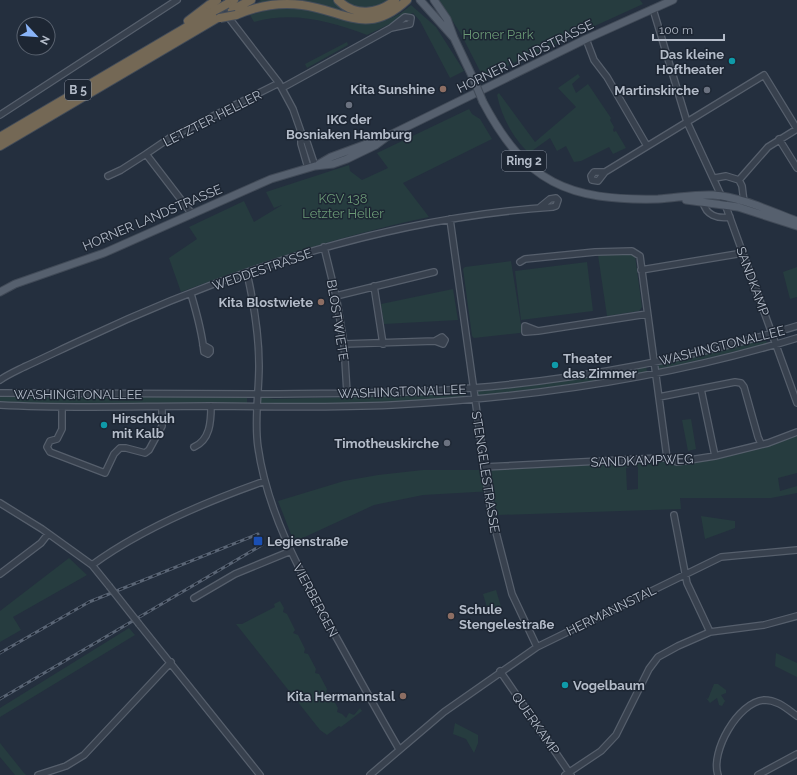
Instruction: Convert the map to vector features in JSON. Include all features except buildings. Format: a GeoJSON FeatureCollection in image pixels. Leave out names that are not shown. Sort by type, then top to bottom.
{"type":"FeatureCollection","features":[{"type":"Feature","properties":{"kind":"highway","name":"B 5"},"geometry":{"type":"LineString","coordinates":[[0,137],[216,10],[232,7],[251,0]]}},
{"type":"Feature","properties":{"kind":"highway"},"geometry":{"type":"LineString","coordinates":[[338,0],[350,10],[364,12],[381,8],[394,0]]}},
{"type":"Feature","properties":{"kind":"highway"},"geometry":{"type":"LineString","coordinates":[[216,10],[232,7],[286,4],[312,7],[354,19],[373,19],[387,15],[407,0]]}},
{"type":"Feature","properties":{"kind":"highway","name":"B 5"},"geometry":{"type":"LineString","coordinates":[[0,146],[216,10]]}},
{"type":"Feature","properties":{"kind":"main road","name":"Ring 2"},"geometry":{"type":"LineString","coordinates":[[420,0],[454,38]]}},
{"type":"Feature","properties":{"kind":"main road","name":"Ring 2"},"geometry":{"type":"LineString","coordinates":[[434,0],[447,19],[454,38],[474,78],[483,102],[500,132],[520,158],[551,180],[572,190],[588,195],[614,199],[666,198]]}},
{"type":"Feature","properties":{"kind":"main road","name":"HORNER LANDSTRASSE"},"geometry":{"type":"LineString","coordinates":[[0,292],[15,284],[104,253],[267,181],[315,166],[332,164],[347,159],[376,145],[388,136],[586,39],[673,0]]}},
{"type":"Feature","properties":{"kind":"main road"},"geometry":{"type":"LineString","coordinates":[[666,198],[705,195],[722,196],[744,202],[797,221]]}},
{"type":"Feature","properties":{"kind":"main road"},"geometry":{"type":"LineString","coordinates":[[666,198],[726,204],[744,208],[797,226]]}},
{"type":"Feature","properties":{"kind":"street"},"geometry":{"type":"LineString","coordinates":[[0,116],[177,0]]}},
{"type":"Feature","properties":{"kind":"street","name":"SANDKAMP"},"geometry":{"type":"LineString","coordinates":[[653,9],[687,122],[715,178],[726,204],[797,403]]}},
{"type":"Feature","properties":{"kind":"street"},"geometry":{"type":"LineString","coordinates":[[216,10],[281,86],[301,132],[307,142],[315,166]]}},
{"type":"Feature","properties":{"kind":"street","name":"LETZTER HELLER"},"geometry":{"type":"LineString","coordinates":[[108,176],[121,170],[177,134],[281,86],[392,28]]}},
{"type":"Feature","properties":{"kind":"street"},"geometry":{"type":"LineString","coordinates":[[586,39],[594,60],[607,77],[647,146]]}},
{"type":"Feature","properties":{"kind":"street"},"geometry":{"type":"LineString","coordinates":[[605,172],[764,75],[797,129],[768,147],[739,180]]}},
{"type":"Feature","properties":{"kind":"street"},"geometry":{"type":"LineString","coordinates":[[301,132],[301,144],[308,168]]}},
{"type":"Feature","properties":{"kind":"street"},"geometry":{"type":"LineString","coordinates":[[780,139],[797,168]]}},
{"type":"Feature","properties":{"kind":"street"},"geometry":{"type":"LineString","coordinates":[[146,154],[192,214]]}},
{"type":"Feature","properties":{"kind":"street"},"geometry":{"type":"LineString","coordinates":[[715,178],[726,176],[739,180],[742,186],[744,202]]}},
{"type":"Feature","properties":{"kind":"street"},"geometry":{"type":"LineString","coordinates":[[703,202],[707,211],[712,215],[723,218],[730,217]]}},
{"type":"Feature","properties":{"kind":"street","name":"WEDDESTRASSE"},"geometry":{"type":"LineString","coordinates":[[0,380],[97,333],[191,294],[324,247],[363,236],[450,220],[539,208]]}},
{"type":"Feature","properties":{"kind":"street","name":"STENGELESTRASSE"},"geometry":{"type":"LineString","coordinates":[[450,220],[490,513],[503,564],[514,598],[537,647]]}},
{"type":"Feature","properties":{"kind":"street","name":"BLOSTWIETE"},"geometry":{"type":"LineString","coordinates":[[324,247],[336,296],[344,344],[347,393]]}},
{"type":"Feature","properties":{"kind":"street"},"geometry":{"type":"LineString","coordinates":[[520,262],[525,259],[587,253],[632,251],[636,252],[640,256],[667,458]]}},
{"type":"Feature","properties":{"kind":"street"},"geometry":{"type":"LineString","coordinates":[[642,270],[743,253]]}},
{"type":"Feature","properties":{"kind":"street"},"geometry":{"type":"LineString","coordinates":[[336,296],[434,272]]}},
{"type":"Feature","properties":{"kind":"street","name":"VIERBERGEN"},"geometry":{"type":"LineString","coordinates":[[247,273],[257,326],[258,394],[256,407],[258,447],[265,481],[274,511],[291,551],[358,678],[399,749]]}},
{"type":"Feature","properties":{"kind":"street"},"geometry":{"type":"LineString","coordinates":[[374,286],[383,344]]}},
{"type":"Feature","properties":{"kind":"street"},"geometry":{"type":"LineString","coordinates":[[191,294],[200,324],[203,345]]}},
{"type":"Feature","properties":{"kind":"street"},"geometry":{"type":"LineString","coordinates":[[538,330],[647,314]]}},
{"type":"Feature","properties":{"kind":"street","name":"WASHINGTONALLEE"},"geometry":{"type":"LineString","coordinates":[[0,394],[347,393],[472,388],[566,377],[654,362],[797,326]]}},
{"type":"Feature","properties":{"kind":"street","name":"WASHINGTONALLEE"},"geometry":{"type":"LineString","coordinates":[[0,405],[62,408],[211,406],[256,407],[390,405],[474,399],[572,387],[656,372],[797,338]]}},
{"type":"Feature","properties":{"kind":"street"},"geometry":{"type":"LineString","coordinates":[[344,344],[383,344],[435,341]]}},
{"type":"Feature","properties":{"kind":"street"},"geometry":{"type":"LineString","coordinates":[[659,397],[735,382],[742,384],[761,444]]}},
{"type":"Feature","properties":{"kind":"street"},"geometry":{"type":"LineString","coordinates":[[701,389],[715,456]]}},
{"type":"Feature","properties":{"kind":"street"},"geometry":{"type":"LineString","coordinates":[[194,447],[200,445],[210,428],[211,406]]}},
{"type":"Feature","properties":{"kind":"street"},"geometry":{"type":"LineString","coordinates":[[62,408],[62,429],[57,439],[50,441],[48,447],[50,452],[105,473],[120,448],[126,448],[142,453],[149,450],[162,426],[162,407]]}},
{"type":"Feature","properties":{"kind":"street","name":"SANDKAMPWEG"},"geometry":{"type":"LineString","coordinates":[[484,467],[667,458],[677,462],[715,456],[761,444],[797,432]]}},
{"type":"Feature","properties":{"kind":"street"},"geometry":{"type":"LineString","coordinates":[[92,565],[134,539],[192,510],[265,481]]}},
{"type":"Feature","properties":{"kind":"street"},"geometry":{"type":"LineString","coordinates":[[0,503],[92,565],[260,775]]}},
{"type":"Feature","properties":{"kind":"street"},"geometry":{"type":"LineString","coordinates":[[674,515],[687,583],[710,632]]}},
{"type":"Feature","properties":{"kind":"street"},"geometry":{"type":"LineString","coordinates":[[0,574],[40,543],[48,534]]}},
{"type":"Feature","properties":{"kind":"street","name":"HERMANNSTAL"},"geometry":{"type":"LineString","coordinates":[[370,775],[444,712],[500,671],[537,647],[721,558],[797,550]]}},
{"type":"Feature","properties":{"kind":"street"},"geometry":{"type":"LineString","coordinates":[[194,598],[235,574],[291,551]]}},
{"type":"Feature","properties":{"kind":"street"},"geometry":{"type":"LineString","coordinates":[[568,774],[601,751],[616,735],[653,663],[658,657],[678,646],[710,632],[764,625],[797,616]]}},
{"type":"Feature","properties":{"kind":"street"},"geometry":{"type":"LineString","coordinates":[[38,775],[66,766],[84,755],[170,662]]}},
{"type":"Feature","properties":{"kind":"street","name":"QUERKAMP"},"geometry":{"type":"LineString","coordinates":[[500,671],[568,774]]}},
{"type":"Feature","properties":{"kind":"street"},"geometry":{"type":"LineString","coordinates":[[718,775],[716,765],[720,747],[730,728],[746,709],[760,701],[774,702],[797,716]]}},
{"type":"Feature","properties":{"kind":"street"},"geometry":{"type":"LineString","coordinates":[[758,775],[797,754]]}},
{"type":"Feature","properties":{"kind":"green space"},"geometry":{"type":"Polygon","coordinates":[[[261,0],[335,0],[351,12],[350,15],[321,6],[256,4],[261,0]]]}},
{"type":"Feature","properties":{"kind":"green space"},"geometry":{"type":"Polygon","coordinates":[[[343,0],[391,0],[376,7],[356,9],[343,0]]]}},
{"type":"Feature","properties":{"kind":"green space","name":"Horner Park"},"geometry":{"type":"Polygon","coordinates":[[[439,0],[640,0],[643,4],[483,77],[461,34],[439,0]]]}},
{"type":"Feature","properties":{"kind":"green space"},"geometry":{"type":"Polygon","coordinates":[[[411,5],[436,27],[464,71],[450,78],[420,21],[413,13],[367,35],[311,19],[283,17],[254,22],[250,15],[276,9],[294,8],[316,11],[358,21],[371,22],[384,21],[397,15],[411,5]]]}},
{"type":"Feature","properties":{"kind":"green space"},"geometry":{"type":"Polygon","coordinates":[[[347,42],[348,45],[307,68],[305,64],[347,42]]]}},
{"type":"Feature","properties":{"kind":"green space"},"geometry":{"type":"Polygon","coordinates":[[[578,74],[580,77],[572,84],[576,93],[588,84],[611,118],[610,120],[614,127],[614,132],[616,131],[626,148],[613,154],[609,147],[581,161],[574,162],[566,146],[557,151],[550,138],[529,153],[518,141],[508,126],[501,111],[497,95],[499,93],[535,142],[576,107],[558,88],[578,74]]]}},
{"type":"Feature","properties":{"kind":"green space","name":"KGV 138 Letzter Heller"},"geometry":{"type":"Polygon","coordinates":[[[469,109],[472,114],[480,119],[492,139],[403,183],[429,217],[335,240],[242,270],[181,292],[169,258],[197,239],[189,227],[244,201],[254,222],[282,205],[274,208],[266,192],[349,165],[350,171],[362,180],[388,168],[377,153],[469,109]]]}},
{"type":"Feature","properties":{"kind":"green space"},"geometry":{"type":"Polygon","coordinates":[[[633,254],[635,256],[642,307],[639,311],[607,316],[598,255],[633,254]]]}},
{"type":"Feature","properties":{"kind":"green space"},"geometry":{"type":"Polygon","coordinates":[[[511,261],[522,331],[520,333],[474,338],[472,336],[463,269],[465,267],[511,261]]]}},
{"type":"Feature","properties":{"kind":"green space"},"geometry":{"type":"Polygon","coordinates":[[[587,262],[593,311],[521,320],[515,271],[587,262]]]}},
{"type":"Feature","properties":{"kind":"green space"},"geometry":{"type":"Polygon","coordinates":[[[797,267],[797,297],[790,299],[783,272],[797,267]]]}},
{"type":"Feature","properties":{"kind":"green space"},"geometry":{"type":"Polygon","coordinates":[[[453,289],[458,320],[384,324],[381,304],[453,289]]]}},
{"type":"Feature","properties":{"kind":"green space"},"geometry":{"type":"Polygon","coordinates":[[[765,337],[767,344],[660,369],[658,367],[659,363],[765,337]]]}},
{"type":"Feature","properties":{"kind":"green space"},"geometry":{"type":"Polygon","coordinates":[[[646,365],[647,372],[612,379],[479,396],[477,394],[479,390],[646,365]]]}},
{"type":"Feature","properties":{"kind":"green space"},"geometry":{"type":"Polygon","coordinates":[[[464,391],[465,398],[374,403],[261,403],[260,400],[262,397],[274,399],[351,397],[464,391]]]}},
{"type":"Feature","properties":{"kind":"green space"},"geometry":{"type":"Polygon","coordinates":[[[0,395],[247,397],[247,404],[0,403],[0,395]]]}},
{"type":"Feature","properties":{"kind":"green space"},"geometry":{"type":"Polygon","coordinates":[[[691,419],[696,449],[688,451],[682,420],[691,419]]]}},
{"type":"Feature","properties":{"kind":"green space"},"geometry":{"type":"Polygon","coordinates":[[[797,435],[797,473],[778,478],[780,491],[797,486],[797,493],[771,498],[680,498],[681,509],[497,515],[493,491],[423,495],[374,505],[294,542],[278,501],[344,481],[378,475],[423,470],[490,470],[629,461],[630,467],[626,468],[627,490],[638,489],[638,467],[633,467],[632,461],[661,459],[671,465],[696,461],[797,435]]]}},
{"type":"Feature","properties":{"kind":"green space"},"geometry":{"type":"Polygon","coordinates":[[[701,516],[735,521],[735,528],[705,539],[701,516]]]}},
{"type":"Feature","properties":{"kind":"green space"},"geometry":{"type":"Polygon","coordinates":[[[69,558],[87,575],[13,617],[21,630],[0,642],[0,611],[69,558]]]}},
{"type":"Feature","properties":{"kind":"green space"},"geometry":{"type":"Polygon","coordinates":[[[496,590],[502,610],[489,614],[483,594],[496,590]]]}},
{"type":"Feature","properties":{"kind":"green space"},"geometry":{"type":"Polygon","coordinates":[[[280,601],[284,608],[283,612],[287,614],[295,630],[293,633],[298,635],[305,649],[304,653],[308,654],[316,669],[315,673],[319,674],[327,689],[326,692],[330,694],[338,708],[337,712],[346,718],[349,713],[354,715],[360,708],[362,711],[341,727],[339,726],[327,735],[320,730],[236,624],[242,624],[275,607],[274,604],[280,601]]]}},
{"type":"Feature","properties":{"kind":"green space"},"geometry":{"type":"Polygon","coordinates":[[[129,628],[135,635],[0,717],[0,708],[129,628]]]}},
{"type":"Feature","properties":{"kind":"green space"},"geometry":{"type":"Polygon","coordinates":[[[776,653],[797,663],[797,677],[775,666],[776,653]]]}},
{"type":"Feature","properties":{"kind":"green space"},"geometry":{"type":"Polygon","coordinates":[[[714,684],[718,684],[726,690],[726,693],[721,695],[725,701],[722,706],[719,705],[717,698],[710,703],[706,698],[708,699],[714,684]]]}},
{"type":"Feature","properties":{"kind":"green space"},"geometry":{"type":"Polygon","coordinates":[[[455,723],[478,735],[478,743],[474,753],[466,739],[453,734],[455,723]]]}},
{"type":"Feature","properties":{"kind":"green space"},"geometry":{"type":"Polygon","coordinates":[[[0,743],[26,775],[15,775],[0,757],[0,743]]]}},
{"type":"Feature","properties":{"kind":"railway"},"geometry":{"type":"LineString","coordinates":[[0,653],[89,602],[258,534]]}},
{"type":"Feature","properties":{"kind":"railway"},"geometry":{"type":"LineString","coordinates":[[0,699],[262,545]]}},
{"type":"Feature","properties":{"kind":"place","name":"Das kleine Hoftheater"},"geometry":{"type":"Point","coordinates":[732,61]}},
{"type":"Feature","properties":{"kind":"place","name":"Kita Sunshine"},"geometry":{"type":"Point","coordinates":[443,89]}},
{"type":"Feature","properties":{"kind":"place","name":"Martinskirche"},"geometry":{"type":"Point","coordinates":[707,90]}},
{"type":"Feature","properties":{"kind":"place","name":"IKC der Bosniaken Hamburg"},"geometry":{"type":"Point","coordinates":[349,105]}},
{"type":"Feature","properties":{"kind":"place","name":"Kita Blostwiete"},"geometry":{"type":"Point","coordinates":[321,302]}},
{"type":"Feature","properties":{"kind":"place","name":"Theater das Zimmer"},"geometry":{"type":"Point","coordinates":[555,365]}},
{"type":"Feature","properties":{"kind":"place","name":"Hirschkuh mit Kalb"},"geometry":{"type":"Point","coordinates":[104,425]}},
{"type":"Feature","properties":{"kind":"place","name":"Timotheuskirche"},"geometry":{"type":"Point","coordinates":[447,443]}},
{"type":"Feature","properties":{"kind":"place","name":"Legienstraße"},"geometry":{"type":"Point","coordinates":[258,541]}},
{"type":"Feature","properties":{"kind":"place","name":"Schule Stengelestraße"},"geometry":{"type":"Point","coordinates":[451,616]}},
{"type":"Feature","properties":{"kind":"place","name":"Vogelbaum"},"geometry":{"type":"Point","coordinates":[565,685]}},
{"type":"Feature","properties":{"kind":"place","name":"Kita Hermannstal"},"geometry":{"type":"Point","coordinates":[403,696]}}]}
